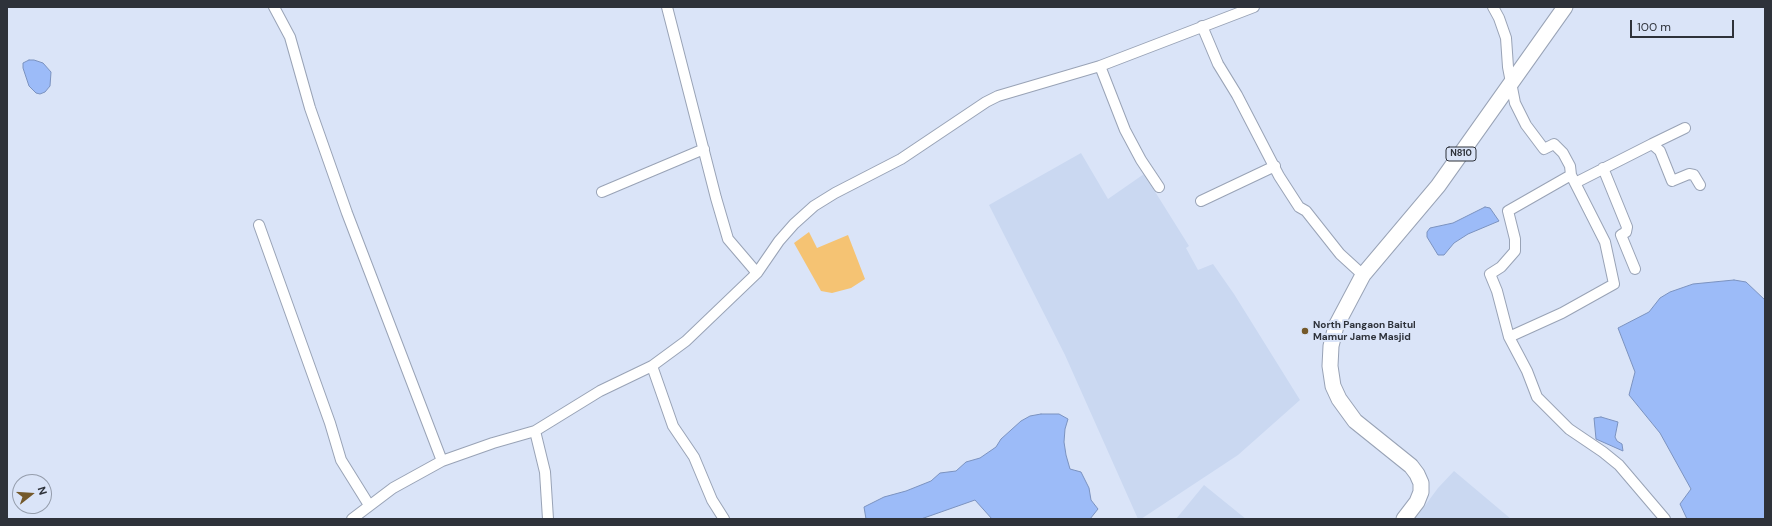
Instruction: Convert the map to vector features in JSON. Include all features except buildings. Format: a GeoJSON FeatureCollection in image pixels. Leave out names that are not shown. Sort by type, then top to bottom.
{"type":"FeatureCollection","features":[{"type":"Feature","properties":{"kind":"highway","name":"N810"},"geometry":{"type":"LineString","coordinates":[[1394,519],[1412,492],[1413,486],[1409,473],[1401,464],[1347,420],[1329,380],[1327,365],[1330,337],[1339,310],[1351,295],[1363,275],[1438,186],[1565,7]]}},
{"type":"Feature","properties":{"kind":"highway","name":"N810"},"geometry":{"type":"LineString","coordinates":[[1337,400],[1354,421],[1411,466],[1417,474],[1421,483],[1421,492],[1417,502],[1404,519]]}},
{"type":"Feature","properties":{"kind":"street"},"geometry":{"type":"LineString","coordinates":[[274,7],[290,37],[308,100],[347,213],[442,461]]}},
{"type":"Feature","properties":{"kind":"street"},"geometry":{"type":"LineString","coordinates":[[667,7],[728,239],[757,273]]}},
{"type":"Feature","properties":{"kind":"street"},"geometry":{"type":"LineString","coordinates":[[352,519],[393,488],[442,461],[493,443],[535,431],[600,391],[652,366],[686,340],[757,273],[779,241],[794,224],[814,206],[835,193],[901,159],[986,102],[998,96],[1100,66],[1254,7]]}},
{"type":"Feature","properties":{"kind":"street"},"geometry":{"type":"LineString","coordinates":[[1493,7],[1499,18],[1506,38],[1508,68],[1515,103],[1526,125],[1544,149],[1554,144],[1563,153],[1570,166],[1573,179],[1605,242],[1614,284],[1562,313],[1509,337]]}},
{"type":"Feature","properties":{"kind":"street"},"geometry":{"type":"LineString","coordinates":[[1202,26],[1218,64],[1237,95],[1280,176],[1299,207],[1306,211],[1340,254],[1363,275]]}},
{"type":"Feature","properties":{"kind":"street"},"geometry":{"type":"LineString","coordinates":[[1100,66],[1125,130],[1141,160],[1159,187]]}},
{"type":"Feature","properties":{"kind":"street"},"geometry":{"type":"LineString","coordinates":[[1665,519],[1619,465],[1603,452],[1569,429],[1537,396],[1509,337],[1497,291],[1490,274],[1501,267],[1515,251],[1515,239],[1508,211],[1573,179],[1603,168],[1685,128]]}},
{"type":"Feature","properties":{"kind":"street"},"geometry":{"type":"LineString","coordinates":[[1652,144],[1660,151],[1672,181],[1689,174],[1694,175],[1700,185]]}},
{"type":"Feature","properties":{"kind":"street"},"geometry":{"type":"LineString","coordinates":[[602,192],[704,149]]}},
{"type":"Feature","properties":{"kind":"street"},"geometry":{"type":"LineString","coordinates":[[1201,201],[1275,166]]}},
{"type":"Feature","properties":{"kind":"street"},"geometry":{"type":"LineString","coordinates":[[1603,168],[1628,228],[1626,232],[1621,235],[1635,269]]}},
{"type":"Feature","properties":{"kind":"street"},"geometry":{"type":"LineString","coordinates":[[259,225],[330,423],[341,460],[369,505]]}},
{"type":"Feature","properties":{"kind":"street"},"geometry":{"type":"LineString","coordinates":[[652,366],[674,426],[694,457],[712,500],[724,519]]}},
{"type":"Feature","properties":{"kind":"street"},"geometry":{"type":"LineString","coordinates":[[535,431],[545,472],[548,519]]}},
{"type":"Feature","properties":{"kind":"shaded area"},"geometry":{"type":"Polygon","coordinates":[[[1081,153],[1108,199],[1144,174],[1189,246],[1186,248],[1198,270],[1213,264],[1234,294],[1300,400],[1238,455],[1141,519],[1138,519],[1065,355],[989,205],[1081,153]]]}},
{"type":"Feature","properties":{"kind":"shaded area"},"geometry":{"type":"Polygon","coordinates":[[[809,232],[817,248],[848,235],[865,279],[851,288],[832,293],[821,291],[794,243],[809,232]]]}},
{"type":"Feature","properties":{"kind":"shaded area"},"geometry":{"type":"Polygon","coordinates":[[[1454,471],[1511,519],[1415,519],[1438,488],[1454,471]]]}},
{"type":"Feature","properties":{"kind":"shaded area"},"geometry":{"type":"Polygon","coordinates":[[[1204,485],[1246,519],[1176,519],[1204,485]]]}},
{"type":"Feature","properties":{"kind":"water"},"geometry":{"type":"Polygon","coordinates":[[[29,60],[43,63],[51,72],[50,86],[45,92],[40,94],[36,93],[29,86],[23,68],[23,63],[29,60]]]}},
{"type":"Feature","properties":{"kind":"water"},"geometry":{"type":"Polygon","coordinates":[[[1485,207],[1490,208],[1499,221],[1468,234],[1454,243],[1444,255],[1438,255],[1427,237],[1427,232],[1430,228],[1453,223],[1485,207]]]}},
{"type":"Feature","properties":{"kind":"water"},"geometry":{"type":"Polygon","coordinates":[[[1734,280],[1746,282],[1765,300],[1765,519],[1687,519],[1680,504],[1691,489],[1660,433],[1629,395],[1635,372],[1618,328],[1649,312],[1660,298],[1670,292],[1693,284],[1734,280]]]}},
{"type":"Feature","properties":{"kind":"water"},"geometry":{"type":"Polygon","coordinates":[[[1041,414],[1059,414],[1068,419],[1065,429],[1064,442],[1070,469],[1081,472],[1089,488],[1091,500],[1098,509],[1090,519],[992,519],[975,500],[921,519],[866,519],[864,507],[884,497],[906,491],[931,481],[940,473],[956,471],[966,462],[980,458],[996,447],[1001,439],[1021,421],[1030,416],[1041,414]]]}},
{"type":"Feature","properties":{"kind":"water"},"geometry":{"type":"Polygon","coordinates":[[[1601,417],[1618,422],[1615,437],[1617,441],[1622,444],[1623,451],[1596,439],[1594,418],[1601,417]]]}},
{"type":"Feature","properties":{"kind":"place","name":"North Pangaon Baitul Mamur Jame Masjid"},"geometry":{"type":"Point","coordinates":[1305,331]}}]}
